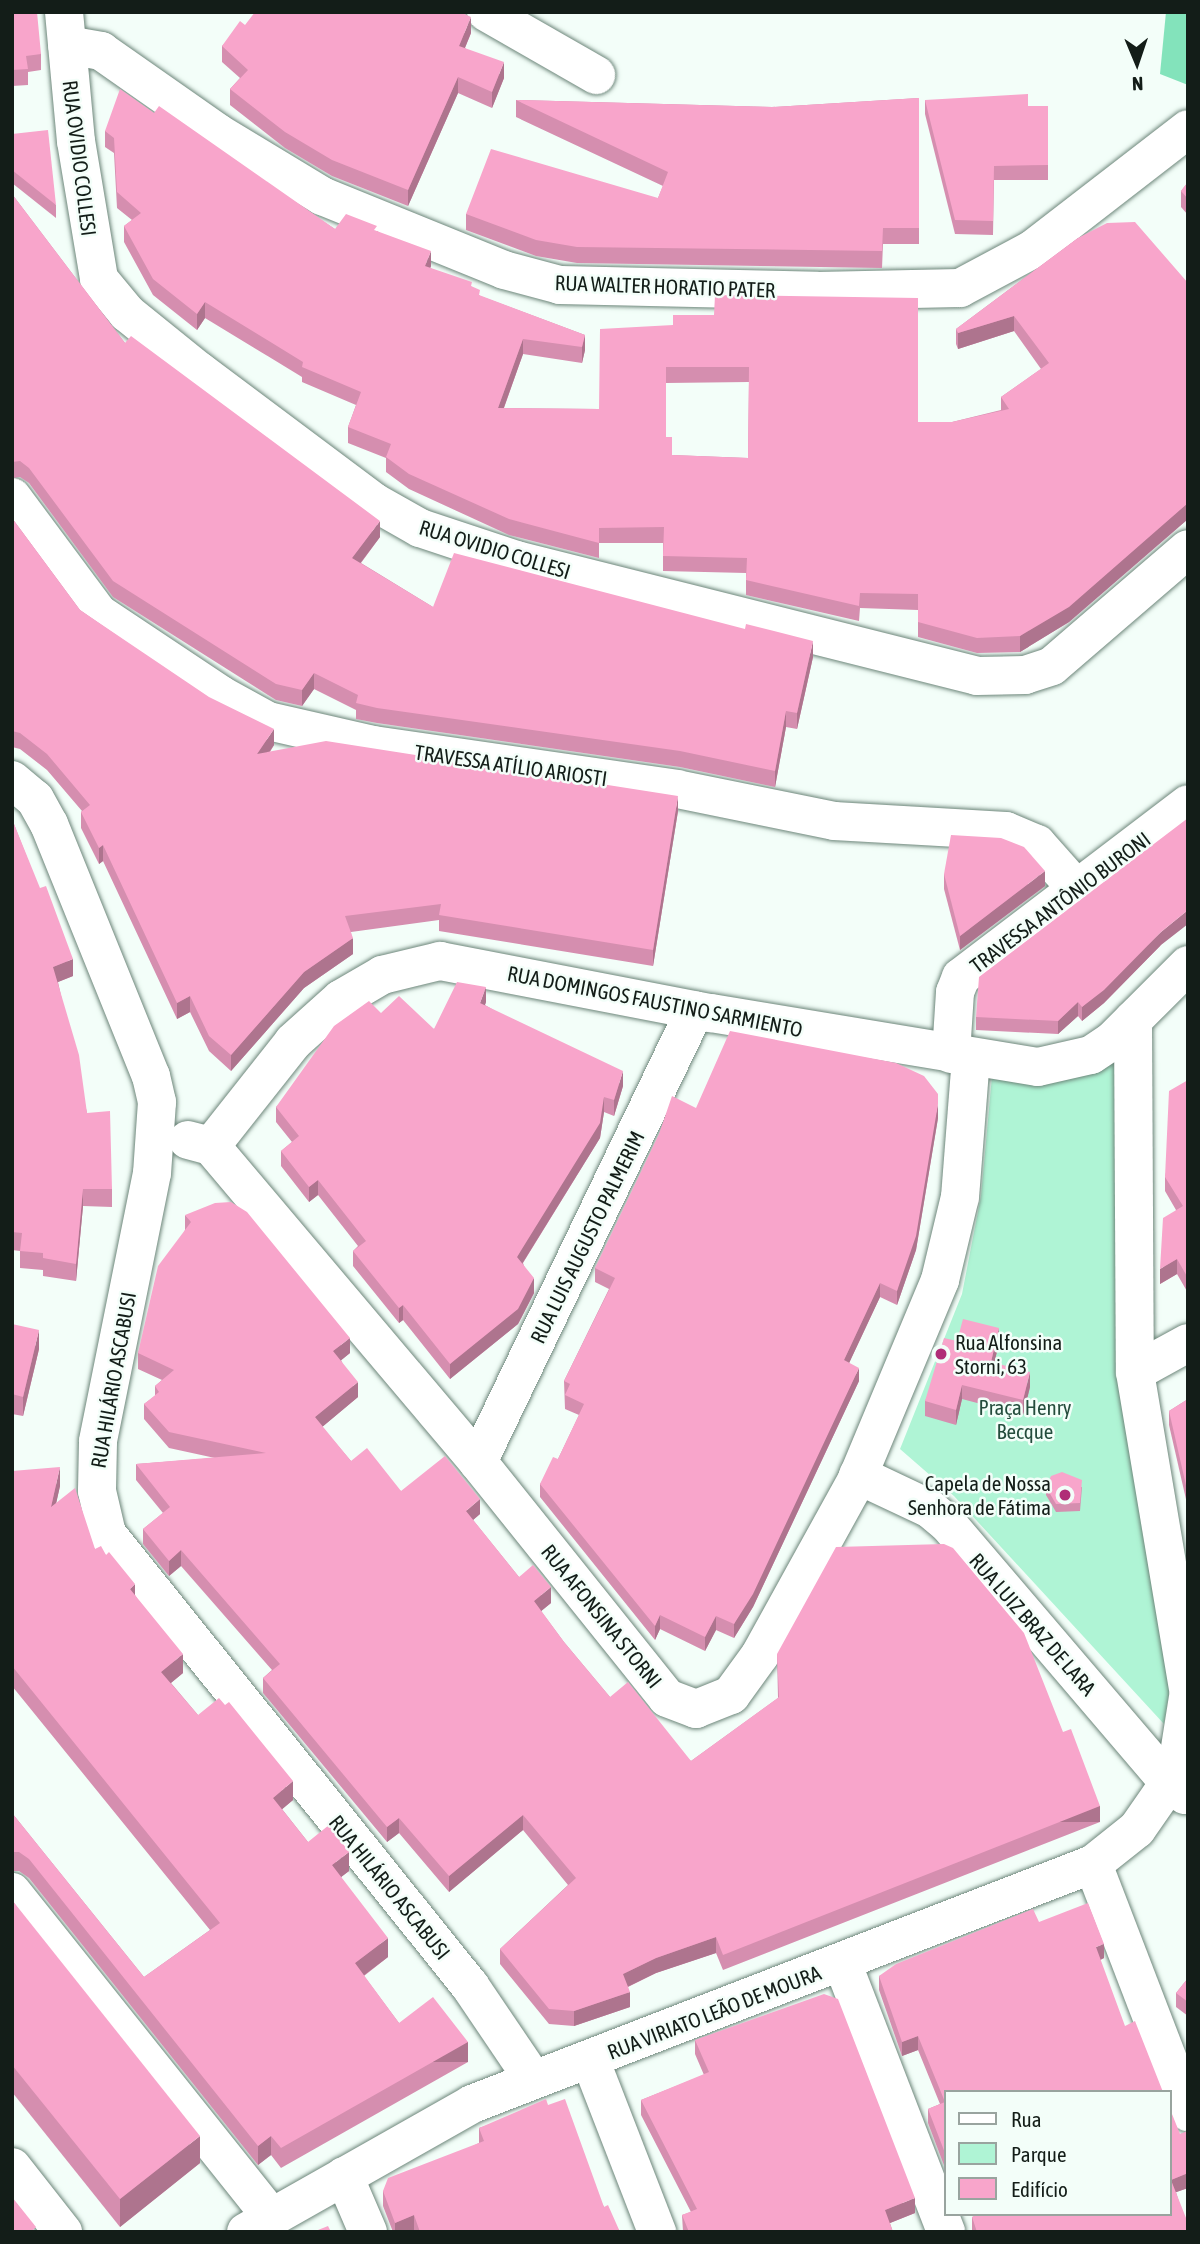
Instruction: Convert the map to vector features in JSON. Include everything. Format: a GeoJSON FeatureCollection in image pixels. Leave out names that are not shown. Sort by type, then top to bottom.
{"type":"FeatureCollection","features":[{"type":"Feature","properties":{"kind":"street"},"geometry":{"type":"LineString","coordinates":[[486,12],[596,75]]}},
{"type":"Feature","properties":{"kind":"street","name":"RUA WALTER HORATIO PATER"},"geometry":{"type":"LineString","coordinates":[[65,29],[218,133],[322,196],[504,270],[560,285],[817,291],[960,288],[1033,248],[1188,129]]}},
{"type":"Feature","properties":{"kind":"street","name":"RUA OVIDIO COLLESI"},"geometry":{"type":"LineString","coordinates":[[65,29],[76,141],[99,279],[127,313],[199,371],[373,502],[419,528],[516,560],[977,676],[1025,675],[1052,666],[1188,549]]}},
{"type":"Feature","properties":{"kind":"street","name":"TRAVESSA ATÍLIO ARIOSTI"},"geometry":{"type":"LineString","coordinates":[[12,497],[98,613],[268,721],[373,745],[677,789],[834,821],[1006,831],[1037,844],[1076,888]]}},
{"type":"Feature","properties":{"kind":"street","name":"RUA HILÁRIO ASCABUSI"},"geometry":{"type":"LineString","coordinates":[[12,780],[40,807],[79,893],[151,1076],[158,1133],[98,1442],[97,1491],[107,1534],[470,1986],[533,2079]]}},
{"type":"Feature","properties":{"kind":"street","name":"TRAVESSA ANTÔNIO BURONI"},"geometry":{"type":"LineString","coordinates":[[961,1056],[955,992],[961,977],[1188,804]]}},
{"type":"Feature","properties":{"kind":"street","name":"RUA DOMINGOS FAUSTINO SARMIENTO"},"geometry":{"type":"LineString","coordinates":[[211,1146],[293,1042],[317,1020],[362,986],[410,967],[440,961],[695,1010],[1038,1067],[1091,1055],[1133,1020],[1188,965]]}},
{"type":"Feature","properties":{"kind":"street","name":"RUA LUIS AUGUSTO PALMERIM"},"geometry":{"type":"LineString","coordinates":[[478,1462],[695,1010]]}},
{"type":"Feature","properties":{"kind":"street"},"geometry":{"type":"LineString","coordinates":[[1133,1020],[1135,1372],[1188,1690]]}},
{"type":"Feature","properties":{"kind":"street","name":"RUA AFONSINA STORNI"},"geometry":{"type":"LineString","coordinates":[[211,1146],[478,1462],[667,1698],[696,1709],[731,1695],[760,1655],[858,1475],[940,1280],[960,1197],[961,1056]]}},
{"type":"Feature","properties":{"kind":"street"},"geometry":{"type":"LineString","coordinates":[[158,1133],[211,1146]]}},
{"type":"Feature","properties":{"kind":"street"},"geometry":{"type":"LineString","coordinates":[[1135,1372],[1188,1343]]}},
{"type":"Feature","properties":{"kind":"street","name":"RUA LUIZ BRAZ DE LARA"},"geometry":{"type":"LineString","coordinates":[[858,1475],[930,1509],[947,1524],[1178,1790]]}},
{"type":"Feature","properties":{"kind":"street"},"geometry":{"type":"LineString","coordinates":[[1178,1790],[1179,1754],[1188,1697]]}},
{"type":"Feature","properties":{"kind":"street","name":"RUA VIRIATO LEÃO DE MOURA"},"geometry":{"type":"LineString","coordinates":[[259,2225],[472,2104],[1093,1864],[1137,1829],[1178,1790]]}},
{"type":"Feature","properties":{"kind":"street"},"geometry":{"type":"LineString","coordinates":[[1093,1864],[1188,2112]]}},
{"type":"Feature","properties":{"kind":"street"},"geometry":{"type":"LineString","coordinates":[[12,1892],[259,2225]]}},
{"type":"Feature","properties":{"kind":"street"},"geometry":{"type":"LineString","coordinates":[[842,1962],[946,2232]]}},
{"type":"Feature","properties":{"kind":"street"},"geometry":{"type":"LineString","coordinates":[[590,2059],[657,2232]]}},
{"type":"Feature","properties":{"kind":"street"},"geometry":{"type":"LineString","coordinates":[[12,2166],[63,2232]]}},
{"type":"Feature","properties":{"kind":"street"},"geometry":{"type":"LineString","coordinates":[[344,2176],[368,2232]]}},
{"type":"Feature","properties":{"kind":"green space"},"geometry":{"type":"Polygon","coordinates":[[[1166,12],[1188,12],[1188,85],[1160,74],[1166,12]]]}},
{"type":"Feature","properties":{"kind":"green space","name":"Praça Henry Becque"},"geometry":{"type":"Polygon","coordinates":[[[1123,1063],[1170,1689],[1164,1724],[954,1496],[900,1449],[962,1294],[981,1196],[992,1076],[1123,1063]]]}},
{"type":"Feature","properties":{"kind":"building"},"geometry":{"type":"Polygon","coordinates":[[[12,12],[37,12],[41,54],[26,56],[28,69],[12,70],[12,12]]]}},
{"type":"Feature","properties":{"kind":"building"},"geometry":{"type":"Polygon","coordinates":[[[255,12],[460,12],[471,17],[459,46],[504,62],[492,92],[458,77],[408,190],[332,160],[285,132],[230,89],[248,70],[222,46],[240,21],[245,25],[255,12]]]}},
{"type":"Feature","properties":{"kind":"building"},"geometry":{"type":"Polygon","coordinates":[[[120,89],[154,113],[159,106],[335,229],[346,214],[377,226],[374,230],[431,251],[425,266],[472,282],[471,286],[480,290],[479,295],[585,335],[582,347],[523,339],[498,408],[599,409],[600,329],[673,325],[673,315],[714,315],[715,295],[918,298],[918,422],[952,422],[1009,409],[1001,397],[1049,363],[1014,316],[958,333],[956,329],[1078,238],[1107,223],[1135,222],[1188,283],[1188,503],[1069,607],[1020,636],[977,638],[918,622],[918,594],[860,593],[859,606],[746,580],[747,558],[663,556],[664,527],[599,528],[599,543],[509,519],[409,474],[386,457],[391,444],[348,427],[361,392],[302,367],[303,362],[205,302],[197,314],[153,279],[124,226],[141,213],[117,192],[114,138],[105,131],[120,89]],[[666,367],[666,437],[672,437],[672,455],[748,458],[749,367],[666,367]]]}},
{"type":"Feature","properties":{"kind":"building"},"geometry":{"type":"Polygon","coordinates":[[[1028,94],[1028,106],[1048,106],[1048,165],[994,166],[993,221],[955,220],[925,100],[1028,94]]]}},
{"type":"Feature","properties":{"kind":"building"},"geometry":{"type":"Polygon","coordinates":[[[919,98],[919,228],[883,228],[882,251],[577,247],[536,240],[466,214],[491,149],[658,198],[668,172],[516,100],[772,107],[919,98]]]}},
{"type":"Feature","properties":{"kind":"building"},"geometry":{"type":"Polygon","coordinates":[[[48,130],[56,205],[12,170],[12,134],[48,130]]]}},
{"type":"Feature","properties":{"kind":"building"},"geometry":{"type":"Polygon","coordinates":[[[1188,182],[1188,199],[1181,191],[1188,182]]]}},
{"type":"Feature","properties":{"kind":"building"},"geometry":{"type":"Polygon","coordinates":[[[12,194],[125,343],[131,336],[380,521],[352,558],[433,607],[454,553],[745,629],[746,624],[813,641],[797,713],[786,711],[775,771],[680,751],[377,708],[356,703],[358,695],[314,673],[302,690],[276,684],[113,581],[29,468],[20,461],[12,462],[12,194]]]}},
{"type":"Feature","properties":{"kind":"building"},"geometry":{"type":"Polygon","coordinates":[[[12,518],[80,610],[209,697],[274,729],[257,754],[326,741],[678,796],[653,950],[439,915],[441,904],[345,916],[353,938],[304,972],[231,1055],[209,1036],[190,996],[177,1003],[103,845],[99,848],[81,812],[90,805],[47,754],[20,733],[12,731],[12,518]]]}},
{"type":"Feature","properties":{"kind":"building"},"geometry":{"type":"Polygon","coordinates":[[[1188,818],[1188,910],[1161,932],[1104,990],[1082,1007],[1078,1002],[1058,1021],[976,1017],[979,977],[1188,818]]]}},
{"type":"Feature","properties":{"kind":"building"},"geometry":{"type":"Polygon","coordinates":[[[12,819],[40,888],[46,886],[73,959],[53,967],[79,1055],[87,1113],[110,1111],[112,1189],[83,1189],[76,1264],[43,1258],[43,1253],[20,1251],[22,1233],[12,1232],[12,819]]]}},
{"type":"Feature","properties":{"kind":"building"},"geometry":{"type":"Polygon","coordinates":[[[951,835],[1001,838],[1024,847],[1045,871],[960,936],[944,874],[951,835]]]}},
{"type":"Feature","properties":{"kind":"building"},"geometry":{"type":"Polygon","coordinates":[[[457,982],[486,987],[480,1003],[623,1071],[614,1100],[604,1097],[600,1123],[517,1257],[534,1278],[518,1309],[450,1364],[403,1305],[399,1308],[353,1251],[366,1241],[318,1180],[309,1187],[281,1151],[299,1136],[276,1107],[334,1026],[369,1001],[381,1013],[399,996],[434,1029],[457,982]]]}},
{"type":"Feature","properties":{"kind":"building"},"geometry":{"type":"Polygon","coordinates":[[[730,1031],[896,1063],[924,1076],[938,1094],[938,1104],[916,1236],[897,1291],[880,1283],[844,1360],[859,1368],[753,1594],[734,1624],[716,1616],[705,1637],[660,1615],[655,1626],[540,1484],[553,1457],[558,1459],[584,1404],[565,1395],[570,1384],[564,1381],[615,1278],[595,1268],[659,1134],[672,1096],[696,1108],[730,1031]]]}},
{"type":"Feature","properties":{"kind":"building"},"geometry":{"type":"Polygon","coordinates":[[[1188,1080],[1188,1278],[1177,1259],[1160,1269],[1163,1218],[1183,1206],[1165,1177],[1169,1091],[1188,1080]]]}},
{"type":"Feature","properties":{"kind":"building"},"geometry":{"type":"Polygon","coordinates":[[[231,1202],[247,1212],[350,1338],[333,1351],[358,1382],[315,1417],[351,1461],[367,1448],[401,1491],[445,1456],[480,1499],[466,1511],[519,1577],[533,1565],[551,1587],[534,1601],[564,1642],[610,1697],[628,1682],[691,1761],[779,1697],[777,1654],[836,1547],[944,1544],[953,1548],[1024,1633],[1063,1732],[1071,1729],[1100,1806],[723,1955],[716,1937],[656,1958],[623,1974],[630,1992],[574,2011],[549,2009],[500,1949],[576,1878],[523,1815],[449,1876],[399,1818],[387,1827],[263,1678],[280,1664],[181,1550],[169,1561],[143,1529],[170,1507],[136,1464],[266,1453],[169,1432],[144,1404],[159,1392],[155,1386],[174,1370],[138,1353],[158,1266],[191,1222],[185,1215],[215,1203],[231,1202]]]}},
{"type":"Feature","properties":{"kind":"building"},"geometry":{"type":"Polygon","coordinates":[[[963,1319],[999,1328],[991,1362],[1030,1372],[1023,1400],[962,1385],[956,1410],[925,1401],[944,1338],[957,1341],[963,1319]]]}},
{"type":"Feature","properties":{"kind":"building"},"geometry":{"type":"Polygon","coordinates":[[[12,1324],[39,1330],[23,1397],[12,1394],[12,1324]]]}},
{"type":"Feature","properties":{"kind":"building"},"geometry":{"type":"Polygon","coordinates":[[[1188,1399],[1188,1494],[1169,1411],[1188,1399]]]}},
{"type":"Feature","properties":{"kind":"building"},"geometry":{"type":"Polygon","coordinates":[[[60,1467],[51,1507],[75,1488],[95,1549],[101,1546],[106,1555],[109,1552],[135,1584],[130,1589],[183,1654],[161,1672],[198,1715],[219,1698],[225,1705],[229,1702],[293,1781],[273,1798],[308,1842],[329,1825],[349,1852],[332,1865],[388,1938],[355,1963],[399,2023],[433,1997],[468,2042],[281,2148],[271,2136],[258,2146],[29,1859],[19,1852],[12,1852],[12,1813],[144,1977],[220,1923],[12,1666],[12,1471],[60,1467]]]}},
{"type":"Feature","properties":{"kind":"building","name":"Capela de Nossa Senhora de Fátima"},"geometry":{"type":"Polygon","coordinates":[[[1062,1472],[1082,1480],[1080,1503],[1056,1504],[1046,1487],[1051,1476],[1062,1472]]]}},
{"type":"Feature","properties":{"kind":"building"},"geometry":{"type":"Polygon","coordinates":[[[12,1900],[200,2136],[120,2199],[12,2065],[12,1900]]]}},
{"type":"Feature","properties":{"kind":"building"},"geometry":{"type":"Polygon","coordinates":[[[1088,1903],[1104,1944],[1096,1947],[1125,2026],[1135,2021],[1162,2090],[944,2090],[944,2100],[918,2036],[902,2042],[879,1976],[896,1964],[1033,1909],[1039,1922],[1088,1903]]]}},
{"type":"Feature","properties":{"kind":"building"},"geometry":{"type":"Polygon","coordinates":[[[1188,1978],[1188,2002],[1176,1993],[1188,1978]]]}},
{"type":"Feature","properties":{"kind":"building"},"geometry":{"type":"Polygon","coordinates":[[[824,1994],[838,1999],[915,2198],[885,2210],[893,2232],[689,2232],[682,2215],[697,2209],[641,2100],[709,2072],[695,2040],[824,1994]]]}},
{"type":"Feature","properties":{"kind":"building"},"geometry":{"type":"Polygon","coordinates":[[[546,2099],[548,2105],[565,2099],[604,2207],[608,2205],[620,2232],[420,2232],[414,2215],[395,2223],[383,2191],[388,2178],[484,2141],[479,2128],[546,2099]]]}},
{"type":"Feature","properties":{"kind":"building"},"geometry":{"type":"Polygon","coordinates":[[[944,2102],[944,2150],[928,2109],[944,2102]]]}},
{"type":"Feature","properties":{"kind":"building"},"geometry":{"type":"Polygon","coordinates":[[[1172,2114],[1180,2134],[1188,2131],[1188,2173],[1172,2180],[1172,2114]]]}},
{"type":"Feature","properties":{"kind":"building"},"geometry":{"type":"Polygon","coordinates":[[[1172,2183],[1188,2223],[1188,2232],[977,2232],[972,2217],[1172,2216],[1172,2183]]]}},
{"type":"Feature","properties":{"kind":"building"},"geometry":{"type":"Polygon","coordinates":[[[12,2197],[36,2227],[31,2232],[12,2232],[12,2197]]]}},
{"type":"Feature","properties":{"kind":"building"},"geometry":{"type":"Polygon","coordinates":[[[328,2226],[331,2232],[313,2232],[328,2226]]]}},
{"type":"Feature","properties":{"kind":"place","name":"Rua Alfonsina Storni, 63"},"geometry":{"type":"Point","coordinates":[941,1354]}},
{"type":"Feature","properties":{"kind":"place","name":"Capela de Nossa Senhora de Fátima"},"geometry":{"type":"Point","coordinates":[1065,1495]}}]}
